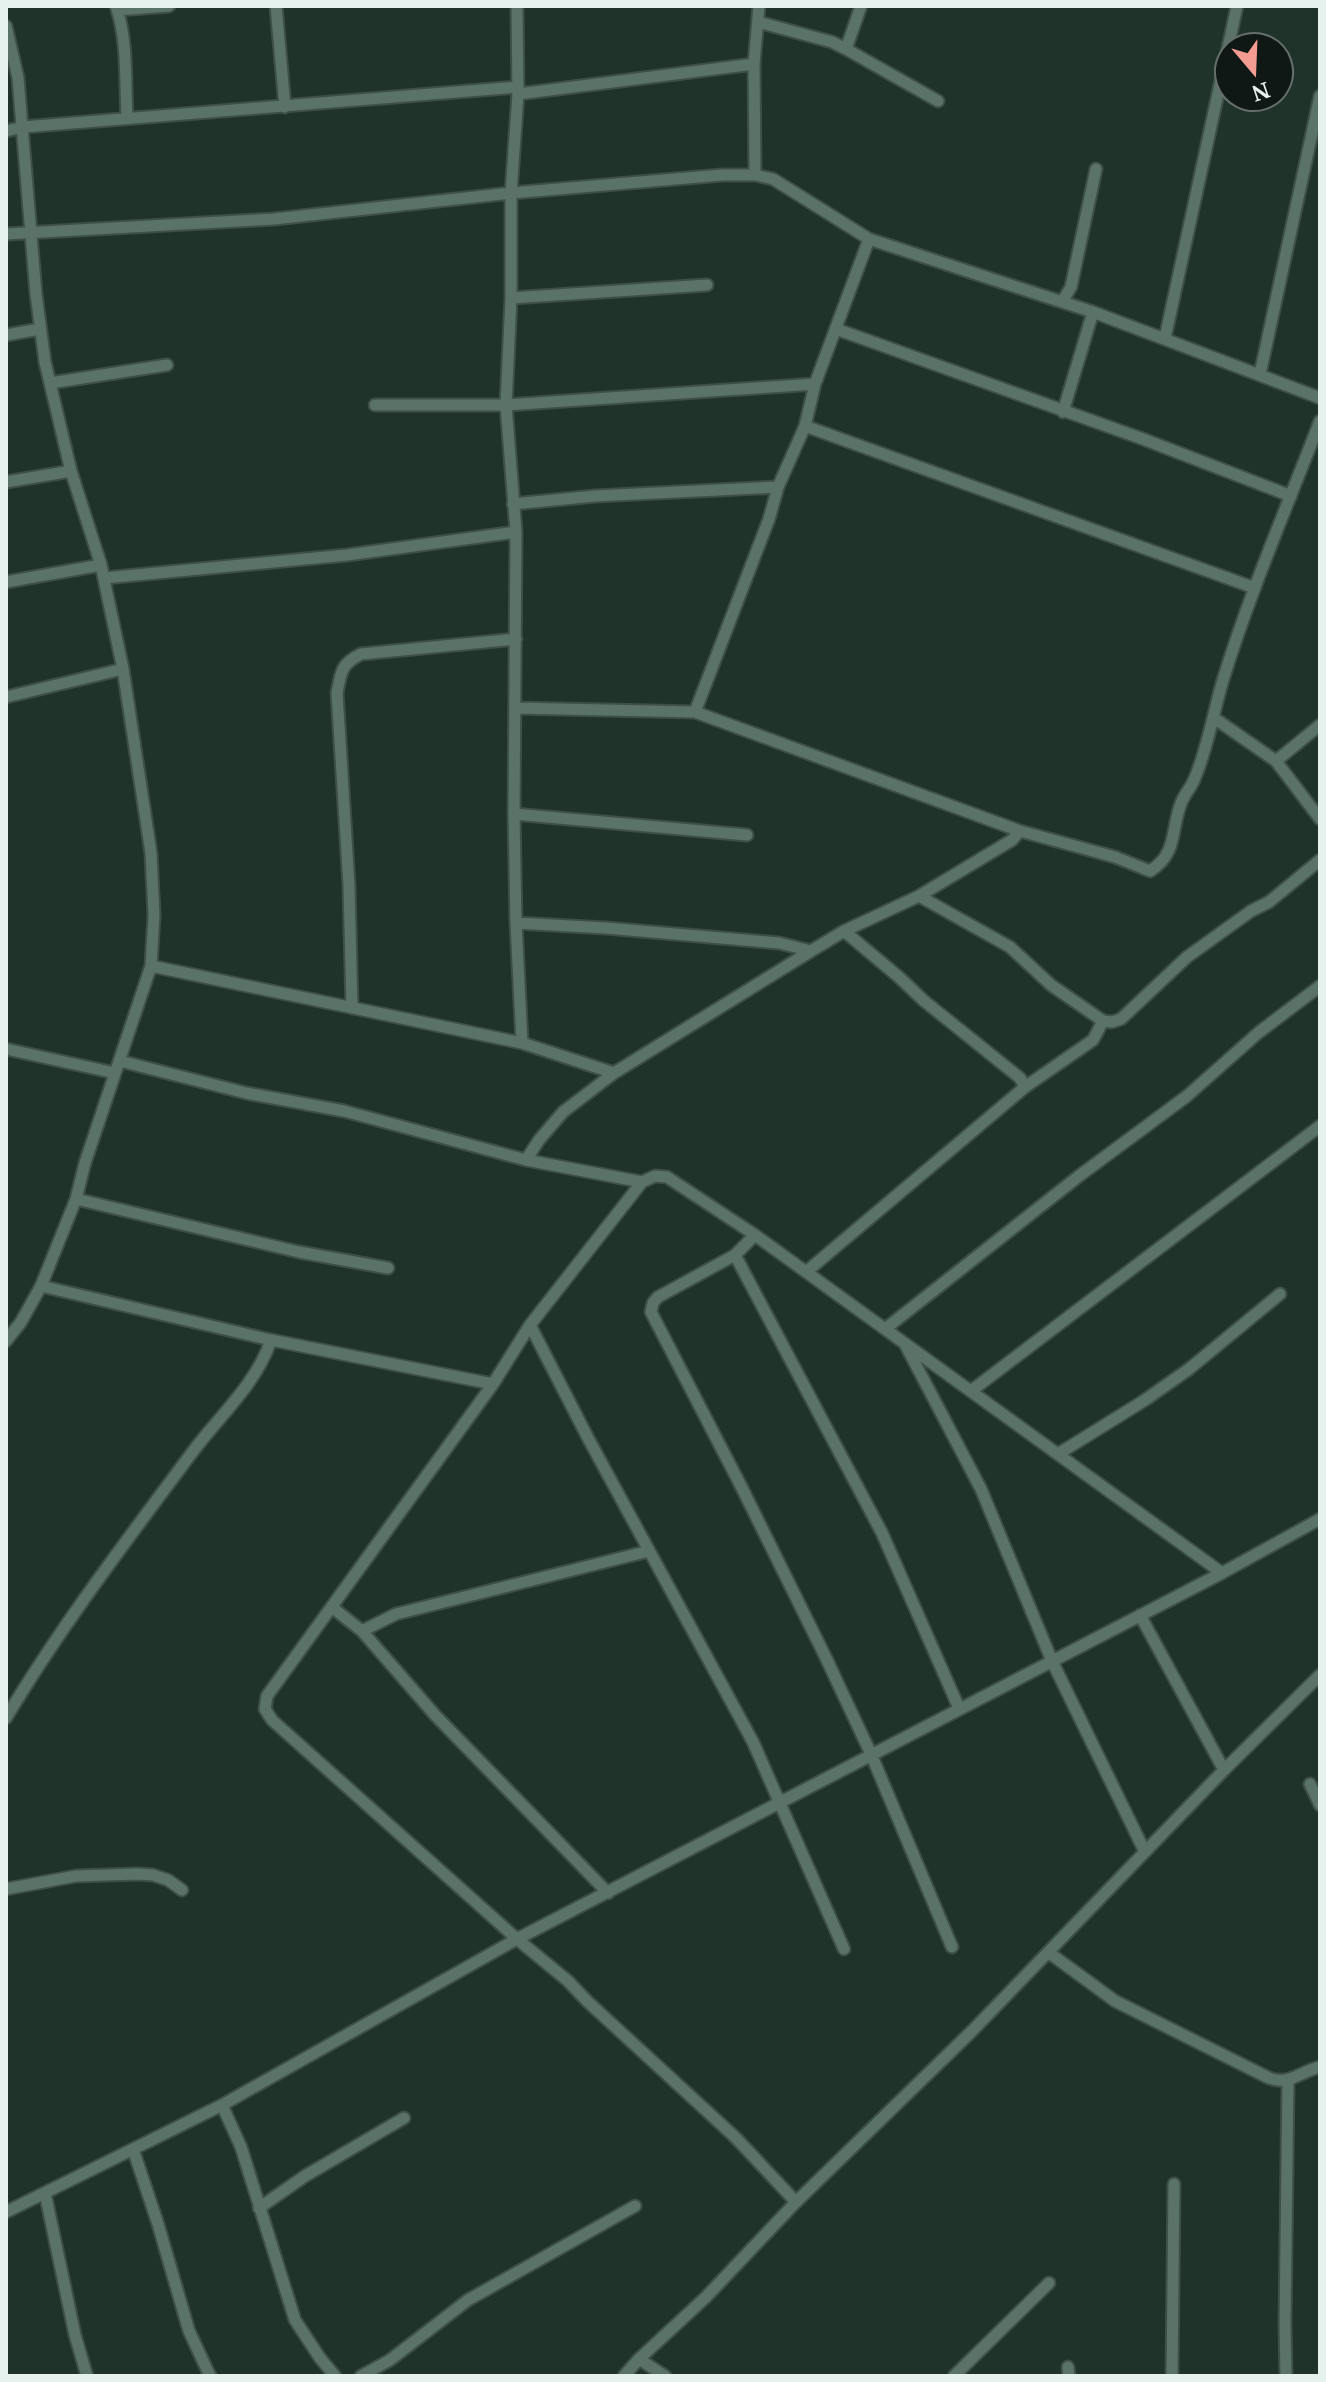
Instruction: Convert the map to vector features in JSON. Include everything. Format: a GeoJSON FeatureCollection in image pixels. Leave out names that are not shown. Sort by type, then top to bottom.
{"type":"FeatureCollection","features":[{"type":"Feature","properties":{"kind":"street"},"geometry":{"type":"LineString","coordinates":[[127,118],[125,61],[117,8],[169,6]]}},
{"type":"Feature","properties":{"kind":"street"},"geometry":{"type":"LineString","coordinates":[[276,6],[285,107]]}},
{"type":"Feature","properties":{"kind":"street"},"geometry":{"type":"LineString","coordinates":[[517,6],[518,90],[511,193],[511,298],[506,405],[516,532],[514,814],[522,1043]]}},
{"type":"Feature","properties":{"kind":"street"},"geometry":{"type":"LineString","coordinates":[[755,175],[754,64],[759,6]]}},
{"type":"Feature","properties":{"kind":"street"},"geometry":{"type":"LineString","coordinates":[[846,49],[861,6]]}},
{"type":"Feature","properties":{"kind":"street"},"geometry":{"type":"LineString","coordinates":[[1165,338],[1237,6]]}},
{"type":"Feature","properties":{"kind":"street"},"geometry":{"type":"LineString","coordinates":[[758,22],[832,42],[938,101]]}},
{"type":"Feature","properties":{"kind":"street"},"geometry":{"type":"LineString","coordinates":[[6,26],[14,55],[23,127],[40,329],[71,471],[101,565],[123,669],[151,853],[154,915],[151,966],[85,1163],[76,1199],[41,1286],[21,1322],[6,1341]]}},
{"type":"Feature","properties":{"kind":"street"},"geometry":{"type":"LineString","coordinates":[[6,131],[127,118],[518,90],[754,64]]}},
{"type":"Feature","properties":{"kind":"street"},"geometry":{"type":"LineString","coordinates":[[1260,374],[1320,96]]}},
{"type":"Feature","properties":{"kind":"street"},"geometry":{"type":"LineString","coordinates":[[1062,302],[1071,287],[1096,169]]}},
{"type":"Feature","properties":{"kind":"street"},"geometry":{"type":"LineString","coordinates":[[6,234],[274,219],[511,193],[722,175],[755,175],[773,179],[869,239],[1093,312],[1320,398]]}},
{"type":"Feature","properties":{"kind":"street"},"geometry":{"type":"LineString","coordinates":[[695,712],[769,519],[778,487],[805,426],[815,384],[869,239]]}},
{"type":"Feature","properties":{"kind":"street"},"geometry":{"type":"LineString","coordinates":[[511,298],[707,285]]}},
{"type":"Feature","properties":{"kind":"street"},"geometry":{"type":"LineString","coordinates":[[1063,412],[1093,312]]}},
{"type":"Feature","properties":{"kind":"street"},"geometry":{"type":"LineString","coordinates":[[6,335],[40,329]]}},
{"type":"Feature","properties":{"kind":"street"},"geometry":{"type":"LineString","coordinates":[[836,329],[1291,496]]}},
{"type":"Feature","properties":{"kind":"street"},"geometry":{"type":"LineString","coordinates":[[50,383],[167,365]]}},
{"type":"Feature","properties":{"kind":"street"},"geometry":{"type":"LineString","coordinates":[[375,405],[506,405],[815,384]]}},
{"type":"Feature","properties":{"kind":"street"},"geometry":{"type":"LineString","coordinates":[[516,708],[695,712],[1020,831],[1115,857],[1150,871],[1170,851],[1180,804],[1194,779],[1255,588],[1320,421]]}},
{"type":"Feature","properties":{"kind":"street"},"geometry":{"type":"LineString","coordinates":[[805,426],[1255,588]]}},
{"type":"Feature","properties":{"kind":"street"},"geometry":{"type":"LineString","coordinates":[[6,482],[71,471]]}},
{"type":"Feature","properties":{"kind":"street"},"geometry":{"type":"LineString","coordinates":[[513,504],[595,496],[778,487]]}},
{"type":"Feature","properties":{"kind":"street"},"geometry":{"type":"LineString","coordinates":[[104,578],[347,555],[516,532]]}},
{"type":"Feature","properties":{"kind":"street"},"geometry":{"type":"LineString","coordinates":[[6,582],[101,565]]}},
{"type":"Feature","properties":{"kind":"street"},"geometry":{"type":"LineString","coordinates":[[352,1008],[349,886],[337,693],[340,674],[348,661],[361,654],[516,639]]}},
{"type":"Feature","properties":{"kind":"street"},"geometry":{"type":"LineString","coordinates":[[6,697],[123,669]]}},
{"type":"Feature","properties":{"kind":"street"},"geometry":{"type":"LineString","coordinates":[[1214,718],[1276,761],[1320,819]]}},
{"type":"Feature","properties":{"kind":"street"},"geometry":{"type":"LineString","coordinates":[[1276,761],[1320,725]]}},
{"type":"Feature","properties":{"kind":"street"},"geometry":{"type":"LineString","coordinates":[[514,814],[747,835]]}},
{"type":"Feature","properties":{"kind":"street"},"geometry":{"type":"LineString","coordinates":[[526,1160],[563,1112],[614,1073],[844,931],[919,896],[1012,840],[1020,831]]}},
{"type":"Feature","properties":{"kind":"street"},"geometry":{"type":"LineString","coordinates":[[919,896],[1010,947],[1051,985],[1103,1021],[1112,1022],[1121,1019],[1187,957],[1251,911],[1269,902],[1320,860]]}},
{"type":"Feature","properties":{"kind":"street"},"geometry":{"type":"LineString","coordinates":[[516,923],[779,943],[811,951]]}},
{"type":"Feature","properties":{"kind":"street"},"geometry":{"type":"LineString","coordinates":[[844,931],[1020,1078],[1025,1087]]}},
{"type":"Feature","properties":{"kind":"street"},"geometry":{"type":"LineString","coordinates":[[151,966],[522,1043],[614,1073]]}},
{"type":"Feature","properties":{"kind":"street"},"geometry":{"type":"LineString","coordinates":[[885,1329],[1067,1185],[1187,1096],[1258,1033],[1320,986]]}},
{"type":"Feature","properties":{"kind":"street"},"geometry":{"type":"LineString","coordinates":[[806,1272],[1025,1087],[1093,1040],[1103,1021]]}},
{"type":"Feature","properties":{"kind":"street"},"geometry":{"type":"LineString","coordinates":[[6,1049],[115,1073]]}},
{"type":"Feature","properties":{"kind":"street"},"geometry":{"type":"LineString","coordinates":[[120,1061],[246,1093],[344,1111],[526,1160],[642,1182]]}},
{"type":"Feature","properties":{"kind":"street"},"geometry":{"type":"LineString","coordinates":[[971,1391],[1320,1126]]}},
{"type":"Feature","properties":{"kind":"street"},"geometry":{"type":"LineString","coordinates":[[796,2202],[736,2138],[568,1981],[272,1720],[265,1709],[267,1696],[493,1384],[530,1325],[642,1182],[655,1176],[667,1177],[755,1235],[1222,1573]]}},
{"type":"Feature","properties":{"kind":"street"},"geometry":{"type":"LineString","coordinates":[[76,1199],[299,1252],[388,1268]]}},
{"type":"Feature","properties":{"kind":"street"},"geometry":{"type":"LineString","coordinates":[[755,1235],[735,1255],[658,1297],[651,1312],[742,1488],[871,1754],[952,1947]]}},
{"type":"Feature","properties":{"kind":"street"},"geometry":{"type":"LineString","coordinates":[[735,1255],[882,1533],[959,1708]]}},
{"type":"Feature","properties":{"kind":"street"},"geometry":{"type":"LineString","coordinates":[[41,1286],[271,1340],[493,1384]]}},
{"type":"Feature","properties":{"kind":"street"},"geometry":{"type":"LineString","coordinates":[[1058,1454],[1189,1369],[1280,1294]]}},
{"type":"Feature","properties":{"kind":"street"},"geometry":{"type":"LineString","coordinates":[[530,1325],[753,1742],[844,1949]]}},
{"type":"Feature","properties":{"kind":"street"},"geometry":{"type":"LineString","coordinates":[[6,1718],[79,1607],[200,1442],[247,1386],[271,1340]]}},
{"type":"Feature","properties":{"kind":"street"},"geometry":{"type":"LineString","coordinates":[[905,1343],[981,1489],[1052,1661],[1145,1852]]}},
{"type":"Feature","properties":{"kind":"street"},"geometry":{"type":"LineString","coordinates":[[6,2212],[222,2105],[517,1939],[1222,1573],[1320,1519]]}},
{"type":"Feature","properties":{"kind":"street"},"geometry":{"type":"LineString","coordinates":[[362,1631],[396,1614],[649,1551]]}},
{"type":"Feature","properties":{"kind":"street"},"geometry":{"type":"LineString","coordinates":[[333,1608],[362,1631],[435,1715],[608,1893]]}},
{"type":"Feature","properties":{"kind":"street"},"geometry":{"type":"LineString","coordinates":[[1140,1615],[1224,1770]]}},
{"type":"Feature","properties":{"kind":"street"},"geometry":{"type":"LineString","coordinates":[[624,2376],[706,2297],[796,2202],[972,2031],[1320,1675]]}},
{"type":"Feature","properties":{"kind":"street"},"geometry":{"type":"LineString","coordinates":[[1310,1784],[1320,1805]]}},
{"type":"Feature","properties":{"kind":"street"},"geometry":{"type":"LineString","coordinates":[[6,1889],[76,1876],[137,1874],[168,1880],[182,1890]]}},
{"type":"Feature","properties":{"kind":"street"},"geometry":{"type":"LineString","coordinates":[[1048,1952],[1115,2001],[1269,2078],[1288,2081],[1320,2067]]}},
{"type":"Feature","properties":{"kind":"street"},"geometry":{"type":"LineString","coordinates":[[1286,2376],[1288,2081]]}},
{"type":"Feature","properties":{"kind":"street"},"geometry":{"type":"LineString","coordinates":[[222,2105],[241,2147],[295,2320],[335,2376]]}},
{"type":"Feature","properties":{"kind":"street"},"geometry":{"type":"LineString","coordinates":[[259,2208],[305,2176],[404,2118]]}},
{"type":"Feature","properties":{"kind":"street"},"geometry":{"type":"LineString","coordinates":[[133,2149],[189,2331],[210,2376]]}},
{"type":"Feature","properties":{"kind":"street"},"geometry":{"type":"LineString","coordinates":[[1172,2376],[1174,2184]]}},
{"type":"Feature","properties":{"kind":"street"},"geometry":{"type":"LineString","coordinates":[[45,2193],[75,2335],[87,2376]]}},
{"type":"Feature","properties":{"kind":"street"},"geometry":{"type":"LineString","coordinates":[[361,2376],[390,2360],[468,2300],[635,2206]]}},
{"type":"Feature","properties":{"kind":"street"},"geometry":{"type":"LineString","coordinates":[[954,2376],[1049,2283]]}},
{"type":"Feature","properties":{"kind":"street"},"geometry":{"type":"LineString","coordinates":[[639,2359],[665,2376]]}}]}
